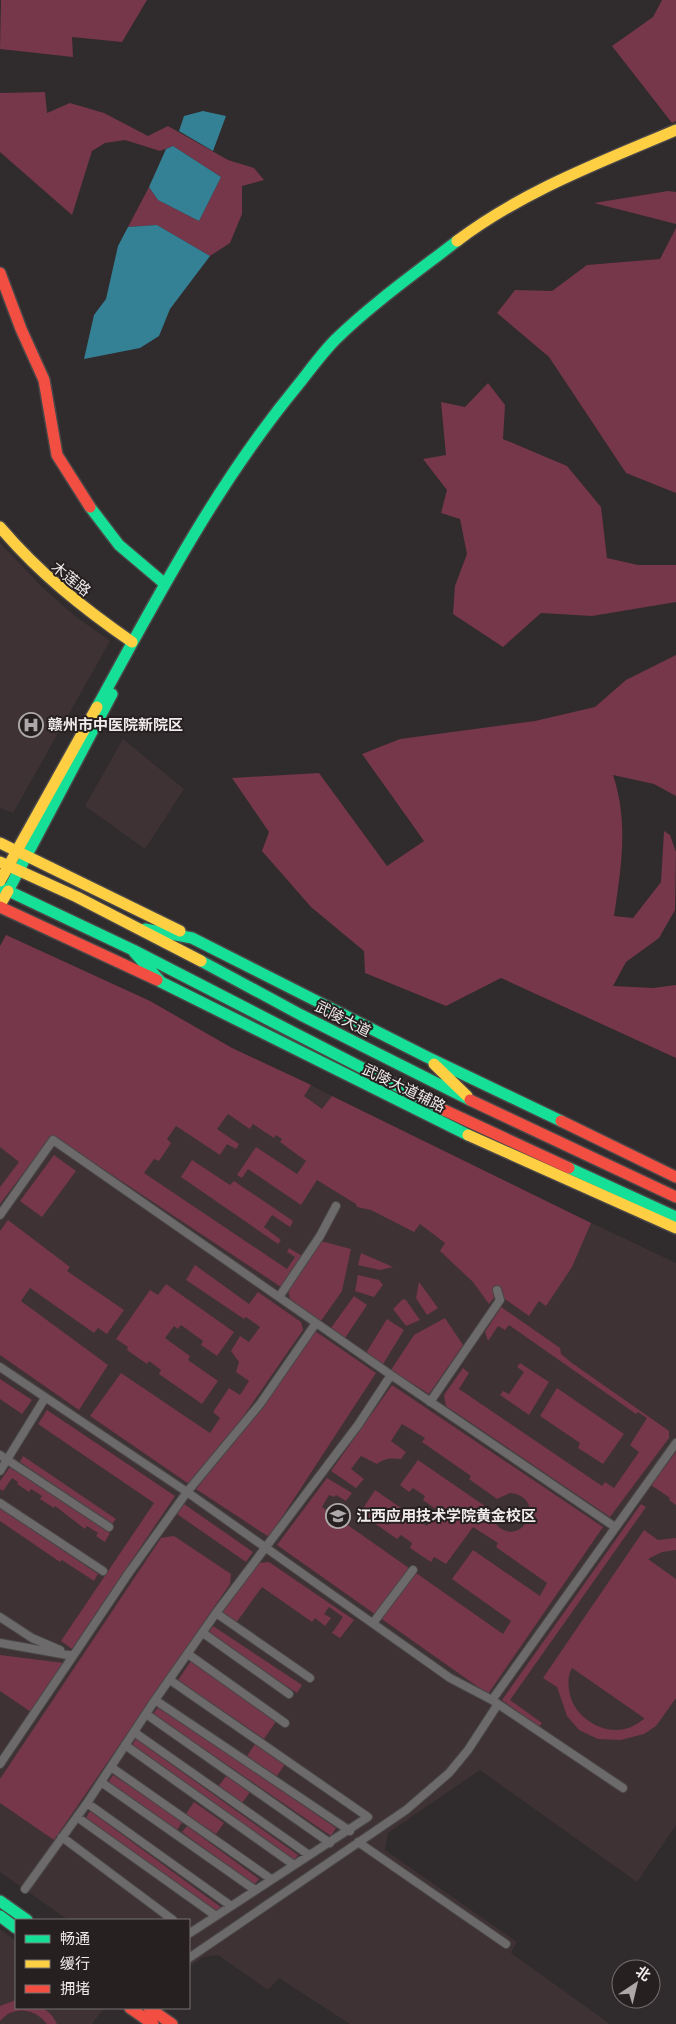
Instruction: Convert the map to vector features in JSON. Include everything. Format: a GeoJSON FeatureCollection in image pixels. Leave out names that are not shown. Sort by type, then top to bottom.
{"type":"FeatureCollection","features":[{"type":"Feature","properties":{"kind":"street"},"geometry":{"type":"LineString","coordinates":[[21,853],[132,642],[226,482],[257,437],[336,339],[406,279],[477,226],[563,178],[676,130]]}},
{"type":"Feature","properties":{"kind":"street"},"geometry":{"type":"LineString","coordinates":[[0,881],[9,865],[21,853],[230,484],[278,418],[339,344],[409,284],[479,231],[566,184],[676,138]]}},
{"type":"Feature","properties":{"kind":"street"},"geometry":{"type":"LineString","coordinates":[[0,273],[21,329],[44,380],[57,455],[98,520],[119,545],[165,584]]}},
{"type":"Feature","properties":{"kind":"street","name":"木莲路"},"geometry":{"type":"LineString","coordinates":[[0,527],[40,573],[73,602],[132,642]]}},
{"type":"Feature","properties":{"kind":"street"},"geometry":{"type":"LineString","coordinates":[[0,843],[427,1058],[676,1177]]}},
{"type":"Feature","properties":{"kind":"street"},"geometry":{"type":"LineString","coordinates":[[9,865],[0,906],[161,982]]}},
{"type":"Feature","properties":{"kind":"street","name":"武陵大道"},"geometry":{"type":"LineString","coordinates":[[9,865],[139,927],[301,1015],[470,1099],[676,1196]]}},
{"type":"Feature","properties":{"kind":"street"},"geometry":{"type":"LineString","coordinates":[[4,889],[133,950],[472,1124],[676,1220]]}},
{"type":"Feature","properties":{"kind":"street"},"geometry":{"type":"LineString","coordinates":[[139,927],[192,938]]}},
{"type":"Feature","properties":{"kind":"street","name":"武陵大道辅路"},"geometry":{"type":"LineString","coordinates":[[133,950],[161,982],[432,1119],[676,1220]]}},
{"type":"Feature","properties":{"kind":"street"},"geometry":{"type":"LineString","coordinates":[[427,1058],[470,1099]]}},
{"type":"Feature","properties":{"kind":"street"},"geometry":{"type":"LineString","coordinates":[[432,1119],[472,1124]]}},
{"type":"Feature","properties":{"kind":"street"},"geometry":{"type":"LineString","coordinates":[[0,1215],[52,1140],[391,1376],[615,1526]]}},
{"type":"Feature","properties":{"kind":"street"},"geometry":{"type":"LineString","coordinates":[[279,1297],[320,1236],[336,1206]]}},
{"type":"Feature","properties":{"kind":"street"},"geometry":{"type":"LineString","coordinates":[[430,1402],[500,1300],[497,1290]]}},
{"type":"Feature","properties":{"kind":"street"},"geometry":{"type":"LineString","coordinates":[[0,1764],[128,1574],[187,1492],[260,1404],[316,1323]]}},
{"type":"Feature","properties":{"kind":"street"},"geometry":{"type":"LineString","coordinates":[[0,1367],[187,1492],[450,1678],[495,1702],[623,1788]]}},
{"type":"Feature","properties":{"kind":"street"},"geometry":{"type":"LineString","coordinates":[[25,1889],[88,1803],[155,1700],[216,1613],[358,1425],[391,1376]]}},
{"type":"Feature","properties":{"kind":"street"},"geometry":{"type":"LineString","coordinates":[[0,1471],[4,1457],[45,1398]]}},
{"type":"Feature","properties":{"kind":"street"},"geometry":{"type":"LineString","coordinates":[[190,1957],[406,1810],[449,1773],[468,1750],[495,1702],[615,1526],[676,1443]]}},
{"type":"Feature","properties":{"kind":"street"},"geometry":{"type":"LineString","coordinates":[[4,1457],[109,1527]]}},
{"type":"Feature","properties":{"kind":"street"},"geometry":{"type":"LineString","coordinates":[[0,1503],[103,1570]]}},
{"type":"Feature","properties":{"kind":"street"},"geometry":{"type":"LineString","coordinates":[[373,1623],[413,1570]]}},
{"type":"Feature","properties":{"kind":"street"},"geometry":{"type":"LineString","coordinates":[[216,1613],[310,1678]]}},
{"type":"Feature","properties":{"kind":"street"},"geometry":{"type":"LineString","coordinates":[[0,1616],[32,1638],[73,1656]]}},
{"type":"Feature","properties":{"kind":"street"},"geometry":{"type":"LineString","coordinates":[[203,1633],[289,1694]]}},
{"type":"Feature","properties":{"kind":"street"},"geometry":{"type":"LineString","coordinates":[[0,1643],[73,1656]]}},
{"type":"Feature","properties":{"kind":"street"},"geometry":{"type":"LineString","coordinates":[[188,1654],[285,1722]]}},
{"type":"Feature","properties":{"kind":"street"},"geometry":{"type":"LineString","coordinates":[[170,1680],[368,1817],[350,1831],[190,1931]]}},
{"type":"Feature","properties":{"kind":"street"},"geometry":{"type":"LineString","coordinates":[[155,1700],[350,1831]]}},
{"type":"Feature","properties":{"kind":"street"},"geometry":{"type":"LineString","coordinates":[[146,1714],[330,1842]]}},
{"type":"Feature","properties":{"kind":"street"},"geometry":{"type":"LineString","coordinates":[[134,1732],[309,1855]]}},
{"type":"Feature","properties":{"kind":"street"},"geometry":{"type":"LineString","coordinates":[[125,1745],[294,1865]]}},
{"type":"Feature","properties":{"kind":"street"},"geometry":{"type":"LineString","coordinates":[[110,1767],[271,1879]]}},
{"type":"Feature","properties":{"kind":"street"},"geometry":{"type":"LineString","coordinates":[[101,1782],[255,1890]]}},
{"type":"Feature","properties":{"kind":"street"},"geometry":{"type":"LineString","coordinates":[[88,1803],[231,1906]]}},
{"type":"Feature","properties":{"kind":"street"},"geometry":{"type":"LineString","coordinates":[[76,1817],[216,1916]]}},
{"type":"Feature","properties":{"kind":"street"},"geometry":{"type":"LineString","coordinates":[[62,1837],[172,1919]]}},
{"type":"Feature","properties":{"kind":"street"},"geometry":{"type":"LineString","coordinates":[[358,1842],[506,1944]]}},
{"type":"Feature","properties":{"kind":"street"},"geometry":{"type":"LineString","coordinates":[[0,1901],[27,1919]]}},
{"type":"Feature","properties":{"kind":"street"},"geometry":{"type":"LineString","coordinates":[[0,1917],[15,1927]]}},
{"type":"Feature","properties":{"kind":"street"},"geometry":{"type":"LineString","coordinates":[[131,2009],[153,2024]]}},
{"type":"Feature","properties":{"kind":"street"},"geometry":{"type":"LineString","coordinates":[[150,2009],[172,2024]]}},
{"type":"Feature","properties":{"kind":"shaded area"},"geometry":{"type":"Polygon","coordinates":[[[1,0],[147,0],[122,42],[72,37],[73,57],[0,49],[1,0]]]}},
{"type":"Feature","properties":{"kind":"shaded area"},"geometry":{"type":"Polygon","coordinates":[[[662,0],[676,0],[676,121],[672,123],[612,46],[653,17],[662,0]]]}},
{"type":"Feature","properties":{"kind":"shaded area"},"geometry":{"type":"Polygon","coordinates":[[[45,92],[47,113],[70,103],[104,113],[148,136],[168,126],[228,160],[254,168],[264,180],[242,186],[242,214],[230,243],[210,256],[157,225],[128,227],[149,187],[158,200],[199,221],[221,177],[173,146],[160,151],[125,140],[105,143],[92,151],[72,215],[0,152],[0,93],[45,92]]]}},
{"type":"Feature","properties":{"kind":"shaded area"},"geometry":{"type":"Polygon","coordinates":[[[668,191],[676,192],[676,224],[594,203],[668,191]]]}},
{"type":"Feature","properties":{"kind":"shaded area"},"geometry":{"type":"Polygon","coordinates":[[[676,228],[676,493],[626,473],[549,357],[497,313],[515,290],[552,291],[587,265],[660,259],[676,228]]]}},
{"type":"Feature","properties":{"kind":"shaded area"},"geometry":{"type":"Polygon","coordinates":[[[488,383],[505,405],[503,439],[567,466],[601,507],[607,558],[638,565],[676,565],[676,602],[592,616],[541,613],[503,647],[453,614],[455,586],[467,554],[460,519],[441,513],[447,490],[423,459],[446,455],[441,402],[465,407],[488,383]]]}},
{"type":"Feature","properties":{"kind":"shaded area","name":"赣州市中医院新院区"},"geometry":{"type":"Polygon","coordinates":[[[0,543],[43,588],[75,616],[110,641],[13,813],[0,808],[0,543]]]}},
{"type":"Feature","properties":{"kind":"shaded area"},"geometry":{"type":"Polygon","coordinates":[[[676,655],[676,796],[654,784],[613,775],[621,810],[622,828],[621,863],[614,916],[633,918],[661,882],[664,831],[670,835],[676,852],[675,910],[659,938],[626,962],[613,986],[653,988],[676,985],[676,1058],[501,978],[446,1006],[365,973],[364,951],[311,907],[262,851],[269,832],[232,778],[319,773],[387,866],[424,841],[362,754],[400,739],[535,721],[595,707],[626,680],[676,655]]]}},
{"type":"Feature","properties":{"kind":"shaded area"},"geometry":{"type":"Polygon","coordinates":[[[123,739],[184,789],[145,849],[85,806],[123,739]]]}},
{"type":"Feature","properties":{"kind":"shaded area","name":"江西应用技术学院黄金校区"},"geometry":{"type":"Polygon","coordinates":[[[6,935],[150,1001],[232,1048],[311,1085],[396,1130],[676,1263],[676,1825],[637,1882],[480,1770],[388,1833],[385,1850],[517,1942],[511,1953],[610,2024],[350,2024],[279,1978],[268,1990],[218,1955],[203,1957],[190,1966],[190,1919],[67,1919],[0,1872],[0,946],[6,935]]]}},
{"type":"Feature","properties":{"kind":"shaded area"},"geometry":{"type":"Polygon","coordinates":[[[6,935],[150,1001],[232,1048],[311,1085],[304,1096],[322,1109],[332,1096],[591,1223],[572,1267],[546,1306],[539,1301],[529,1316],[502,1297],[496,1295],[489,1304],[473,1282],[440,1251],[445,1243],[420,1224],[414,1232],[371,1210],[357,1207],[356,1204],[317,1180],[301,1205],[248,1169],[242,1178],[237,1175],[256,1147],[297,1174],[306,1161],[280,1142],[282,1139],[276,1135],[274,1138],[253,1124],[250,1129],[228,1114],[217,1129],[239,1144],[236,1149],[227,1144],[220,1155],[176,1126],[167,1139],[171,1143],[159,1161],[154,1159],[144,1173],[287,1269],[295,1257],[287,1252],[289,1248],[302,1256],[281,1287],[52,1135],[0,1204],[0,1187],[19,1162],[0,1147],[0,946],[6,935]]]}},
{"type":"Feature","properties":{"kind":"shaded area"},"geometry":{"type":"Polygon","coordinates":[[[54,1155],[76,1171],[42,1217],[20,1201],[54,1155]]]}},
{"type":"Feature","properties":{"kind":"shaded area"},"geometry":{"type":"Polygon","coordinates":[[[192,1160],[230,1185],[234,1181],[293,1221],[290,1227],[272,1215],[264,1227],[281,1240],[278,1244],[181,1177],[192,1160]]]}},
{"type":"Feature","properties":{"kind":"shaded area"},"geometry":{"type":"Polygon","coordinates":[[[8,1220],[70,1267],[67,1271],[124,1310],[107,1334],[98,1328],[94,1333],[30,1288],[21,1301],[108,1365],[79,1410],[0,1355],[0,1231],[8,1220]]]}},
{"type":"Feature","properties":{"kind":"shaded area"},"geometry":{"type":"Polygon","coordinates":[[[321,1241],[351,1249],[342,1291],[321,1321],[290,1299],[288,1289],[321,1241]]]}},
{"type":"Feature","properties":{"kind":"shaded area"},"geometry":{"type":"Polygon","coordinates":[[[361,1253],[393,1267],[380,1270],[358,1265],[361,1253]]]}},
{"type":"Feature","properties":{"kind":"shaded area"},"geometry":{"type":"Polygon","coordinates":[[[195,1265],[249,1304],[258,1292],[301,1322],[303,1330],[229,1437],[223,1441],[189,1484],[90,1416],[121,1373],[210,1433],[220,1418],[213,1412],[229,1388],[240,1395],[249,1381],[236,1372],[239,1362],[231,1351],[240,1336],[249,1342],[260,1327],[246,1317],[244,1319],[186,1280],[195,1265]]]}},
{"type":"Feature","properties":{"kind":"shaded area"},"geometry":{"type":"Polygon","coordinates":[[[358,1275],[379,1280],[383,1285],[374,1297],[355,1291],[358,1275]]]}},
{"type":"Feature","properties":{"kind":"shaded area"},"geometry":{"type":"Polygon","coordinates":[[[419,1282],[438,1308],[427,1315],[416,1298],[419,1282]]]}},
{"type":"Feature","properties":{"kind":"shaded area"},"geometry":{"type":"Polygon","coordinates":[[[166,1284],[234,1332],[217,1356],[201,1345],[203,1341],[181,1325],[178,1329],[174,1326],[165,1338],[190,1356],[188,1360],[218,1381],[202,1404],[159,1374],[161,1370],[149,1361],[147,1364],[127,1350],[128,1347],[116,1339],[150,1290],[158,1295],[166,1284]]]}},
{"type":"Feature","properties":{"kind":"shaded area"},"geometry":{"type":"Polygon","coordinates":[[[354,1296],[367,1305],[345,1338],[331,1328],[354,1296]]]}},
{"type":"Feature","properties":{"kind":"shaded area"},"geometry":{"type":"Polygon","coordinates":[[[403,1299],[406,1300],[420,1320],[406,1326],[393,1309],[403,1299]]]}},
{"type":"Feature","properties":{"kind":"shaded area"},"geometry":{"type":"Polygon","coordinates":[[[501,1307],[560,1348],[561,1354],[572,1363],[669,1431],[669,1438],[610,1517],[446,1406],[444,1395],[463,1368],[469,1373],[459,1389],[602,1486],[605,1482],[614,1488],[639,1452],[630,1445],[647,1418],[638,1412],[636,1414],[509,1325],[505,1330],[498,1326],[488,1341],[485,1332],[501,1307]]]}},
{"type":"Feature","properties":{"kind":"shaded area"},"geometry":{"type":"Polygon","coordinates":[[[445,1318],[463,1345],[429,1394],[391,1370],[414,1335],[445,1318]]]}},
{"type":"Feature","properties":{"kind":"shaded area"},"geometry":{"type":"Polygon","coordinates":[[[387,1319],[404,1330],[383,1364],[366,1353],[387,1319]]]}},
{"type":"Feature","properties":{"kind":"shaded area"},"geometry":{"type":"Polygon","coordinates":[[[315,1331],[376,1373],[269,1537],[196,1489],[263,1405],[315,1331]]]}},
{"type":"Feature","properties":{"kind":"shaded area"},"geometry":{"type":"Polygon","coordinates":[[[520,1363],[549,1382],[529,1415],[500,1395],[503,1391],[509,1394],[524,1372],[517,1367],[520,1363]]]}},
{"type":"Feature","properties":{"kind":"shaded area"},"geometry":{"type":"Polygon","coordinates":[[[0,1379],[32,1400],[22,1414],[0,1399],[0,1379]]]}},
{"type":"Feature","properties":{"kind":"shaded area"},"geometry":{"type":"Polygon","coordinates":[[[392,1385],[603,1527],[488,1694],[277,1545],[327,1478],[352,1493],[346,1501],[336,1495],[334,1497],[329,1495],[322,1507],[503,1634],[511,1621],[452,1579],[473,1550],[540,1596],[547,1583],[496,1547],[498,1543],[473,1527],[446,1564],[434,1557],[431,1562],[410,1548],[412,1543],[401,1535],[397,1539],[360,1513],[375,1490],[427,1526],[437,1510],[423,1500],[425,1496],[413,1488],[409,1492],[400,1485],[418,1460],[492,1511],[494,1520],[500,1528],[509,1532],[517,1530],[524,1525],[530,1510],[528,1503],[521,1496],[510,1493],[497,1499],[469,1479],[471,1476],[422,1442],[425,1438],[402,1424],[391,1441],[406,1452],[401,1459],[388,1459],[377,1464],[361,1456],[351,1469],[364,1479],[356,1488],[331,1471],[392,1385]]]}},
{"type":"Feature","properties":{"kind":"shaded area"},"geometry":{"type":"Polygon","coordinates":[[[557,1388],[624,1434],[603,1464],[578,1448],[580,1443],[540,1416],[557,1388]]]}},
{"type":"Feature","properties":{"kind":"shaded area"},"geometry":{"type":"Polygon","coordinates":[[[47,1410],[175,1496],[72,1649],[61,1641],[154,1503],[38,1424],[47,1410]]]}},
{"type":"Feature","properties":{"kind":"shaded area"},"geometry":{"type":"Polygon","coordinates":[[[676,1452],[676,1505],[669,1500],[670,1498],[651,1485],[676,1452]]]}},
{"type":"Feature","properties":{"kind":"shaded area"},"geometry":{"type":"Polygon","coordinates":[[[23,1456],[116,1519],[112,1524],[20,1462],[23,1456]]]}},
{"type":"Feature","properties":{"kind":"shaded area"},"geometry":{"type":"Polygon","coordinates":[[[10,1467],[110,1533],[105,1542],[96,1536],[98,1533],[87,1526],[85,1529],[55,1506],[54,1508],[40,1499],[42,1496],[31,1489],[29,1492],[12,1478],[3,1491],[0,1489],[0,1481],[10,1467]]]}},
{"type":"Feature","properties":{"kind":"shaded area"},"geometry":{"type":"Polygon","coordinates":[[[184,1504],[253,1552],[246,1562],[177,1514],[184,1504]]]}},
{"type":"Feature","properties":{"kind":"shaded area"},"geometry":{"type":"Polygon","coordinates":[[[641,1504],[646,1507],[510,1700],[542,1723],[539,1727],[502,1700],[641,1504]]]}},
{"type":"Feature","properties":{"kind":"shaded area"},"geometry":{"type":"Polygon","coordinates":[[[0,1508],[98,1574],[94,1581],[62,1560],[60,1562],[0,1521],[0,1508]]]}},
{"type":"Feature","properties":{"kind":"shaded area"},"geometry":{"type":"Polygon","coordinates":[[[644,1530],[658,1540],[676,1538],[676,1550],[662,1552],[648,1559],[676,1579],[676,1698],[656,1726],[644,1734],[621,1740],[598,1739],[579,1730],[567,1716],[557,1687],[543,1678],[644,1530]],[[572,1668],[568,1681],[571,1700],[576,1709],[591,1723],[611,1730],[621,1730],[631,1727],[644,1718],[572,1668]]]}},
{"type":"Feature","properties":{"kind":"shaded area"},"geometry":{"type":"Polygon","coordinates":[[[174,1536],[231,1574],[230,1584],[54,1840],[0,1803],[0,1779],[161,1538],[174,1536]]]}},
{"type":"Feature","properties":{"kind":"shaded area"},"geometry":{"type":"Polygon","coordinates":[[[269,1562],[354,1620],[340,1638],[332,1633],[343,1617],[329,1607],[324,1614],[331,1618],[325,1626],[315,1618],[312,1622],[262,1587],[236,1623],[223,1612],[258,1563],[269,1562]]]}},
{"type":"Feature","properties":{"kind":"shaded area"},"geometry":{"type":"Polygon","coordinates":[[[213,1626],[302,1685],[297,1693],[208,1634],[213,1626]]]}},
{"type":"Feature","properties":{"kind":"shaded area"},"geometry":{"type":"Polygon","coordinates":[[[0,1655],[64,1663],[31,1712],[0,1691],[0,1655]]]}},
{"type":"Feature","properties":{"kind":"shaded area"},"geometry":{"type":"Polygon","coordinates":[[[191,1661],[277,1720],[264,1739],[178,1680],[191,1661]]]}},
{"type":"Feature","properties":{"kind":"shaded area"},"geometry":{"type":"Polygon","coordinates":[[[159,1706],[336,1828],[331,1836],[153,1714],[159,1706]]]}},
{"type":"Feature","properties":{"kind":"shaded area"},"geometry":{"type":"Polygon","coordinates":[[[136,1739],[298,1855],[294,1861],[132,1745],[136,1739]]]}},
{"type":"Feature","properties":{"kind":"shaded area"},"geometry":{"type":"Polygon","coordinates":[[[255,1744],[285,1764],[277,1776],[247,1756],[255,1744]]]}},
{"type":"Feature","properties":{"kind":"shaded area"},"geometry":{"type":"Polygon","coordinates":[[[113,1775],[183,1821],[177,1830],[107,1784],[113,1775]]]}},
{"type":"Feature","properties":{"kind":"shaded area"},"geometry":{"type":"Polygon","coordinates":[[[226,1776],[250,1792],[242,1803],[218,1787],[226,1776]]]}},
{"type":"Feature","properties":{"kind":"shaded area"},"geometry":{"type":"Polygon","coordinates":[[[194,1802],[224,1823],[216,1834],[186,1814],[194,1802]]]}},
{"type":"Feature","properties":{"kind":"shaded area"},"geometry":{"type":"Polygon","coordinates":[[[90,1811],[222,1908],[216,1912],[85,1820],[90,1811]]]}},
{"type":"Feature","properties":{"kind":"shaded area"},"geometry":{"type":"Polygon","coordinates":[[[187,1826],[259,1879],[254,1885],[182,1832],[187,1826]]]}},
{"type":"Feature","properties":{"kind":"shaded area"},"geometry":{"type":"Polygon","coordinates":[[[0,1929],[15,1940],[15,2009],[103,2009],[92,2024],[0,2024],[0,1929]]]}},
{"type":"Feature","properties":{"kind":"shaded area"},"geometry":{"type":"Polygon","coordinates":[[[15,2000],[15,2009],[42,2009],[53,2017],[57,2024],[47,2024],[36,2015],[24,2010],[11,2012],[0,2021],[0,2006],[15,2000]]]}},
{"type":"Feature","properties":{"kind":"water"},"geometry":{"type":"Polygon","coordinates":[[[203,111],[226,116],[213,151],[179,131],[184,116],[203,111]]]}},
{"type":"Feature","properties":{"kind":"water"},"geometry":{"type":"Polygon","coordinates":[[[173,146],[221,177],[199,221],[158,200],[149,187],[166,149],[173,146]]]}},
{"type":"Feature","properties":{"kind":"water"},"geometry":{"type":"Polygon","coordinates":[[[157,225],[210,256],[170,309],[159,336],[140,348],[84,359],[94,315],[106,299],[118,246],[128,227],[157,225]]]}},
{"type":"Feature","properties":{"kind":"traffic: fast"},"geometry":{"type":"LineString","coordinates":[[97,707],[190,541],[241,461],[269,422],[336,339],[380,300],[457,241]]}},
{"type":"Feature","properties":{"kind":"traffic: fast"},"geometry":{"type":"LineString","coordinates":[[90,507],[119,545],[165,584]]}},
{"type":"Feature","properties":{"kind":"traffic: fast"},"geometry":{"type":"LineString","coordinates":[[8,891],[112,694]]}},
{"type":"Feature","properties":{"kind":"traffic: fast"},"geometry":{"type":"LineString","coordinates":[[0,887],[133,950],[444,1110]]}},
{"type":"Feature","properties":{"kind":"traffic: fast"},"geometry":{"type":"LineString","coordinates":[[145,929],[192,938],[427,1057],[561,1121]]}},
{"type":"Feature","properties":{"kind":"traffic: fast"},"geometry":{"type":"LineString","coordinates":[[134,952],[161,982],[468,1135]]}},
{"type":"Feature","properties":{"kind":"traffic: fast"},"geometry":{"type":"LineString","coordinates":[[201,961],[301,1015],[470,1100]]}},
{"type":"Feature","properties":{"kind":"traffic: fast"},"geometry":{"type":"LineString","coordinates":[[569,1168],[676,1217]]}},
{"type":"Feature","properties":{"kind":"traffic: fast"},"geometry":{"type":"LineString","coordinates":[[0,1901],[26,1919]]}},
{"type":"Feature","properties":{"kind":"traffic: fast"},"geometry":{"type":"LineString","coordinates":[[0,1916],[15,1927]]}},
{"type":"Feature","properties":{"kind":"traffic: slow"},"geometry":{"type":"LineString","coordinates":[[457,241],[482,223],[536,192],[591,166],[676,130]]}},
{"type":"Feature","properties":{"kind":"traffic: slow"},"geometry":{"type":"LineString","coordinates":[[0,527],[30,560],[62,589],[132,642]]}},
{"type":"Feature","properties":{"kind":"traffic: slow"},"geometry":{"type":"LineString","coordinates":[[0,881],[97,707]]}},
{"type":"Feature","properties":{"kind":"traffic: slow"},"geometry":{"type":"LineString","coordinates":[[0,843],[180,931]]}},
{"type":"Feature","properties":{"kind":"traffic: slow"},"geometry":{"type":"LineString","coordinates":[[0,862],[77,897],[201,961]]}},
{"type":"Feature","properties":{"kind":"traffic: slow"},"geometry":{"type":"LineString","coordinates":[[0,905],[8,891]]}},
{"type":"Feature","properties":{"kind":"traffic: slow"},"geometry":{"type":"LineString","coordinates":[[434,1064],[467,1096]]}},
{"type":"Feature","properties":{"kind":"traffic: slow"},"geometry":{"type":"LineString","coordinates":[[468,1135],[676,1228]]}},
{"type":"Feature","properties":{"kind":"traffic: jam"},"geometry":{"type":"LineString","coordinates":[[0,273],[21,329],[44,380],[57,455],[90,507]]}},
{"type":"Feature","properties":{"kind":"traffic: jam"},"geometry":{"type":"LineString","coordinates":[[0,907],[157,980]]}},
{"type":"Feature","properties":{"kind":"traffic: jam"},"geometry":{"type":"LineString","coordinates":[[470,1100],[676,1197]]}},
{"type":"Feature","properties":{"kind":"traffic: jam"},"geometry":{"type":"LineString","coordinates":[[444,1110],[569,1168]]}},
{"type":"Feature","properties":{"kind":"traffic: jam"},"geometry":{"type":"LineString","coordinates":[[561,1121],[676,1177]]}},
{"type":"Feature","properties":{"kind":"traffic: jam"},"geometry":{"type":"LineString","coordinates":[[131,2009],[153,2024]]}},
{"type":"Feature","properties":{"kind":"traffic: jam"},"geometry":{"type":"LineString","coordinates":[[150,2009],[172,2024]]}},
{"type":"Feature","properties":{"kind":"place","name":"赣州市中医院新院区"},"geometry":{"type":"Point","coordinates":[31,725]}},
{"type":"Feature","properties":{"kind":"place","name":"江西应用技术学院黄金校区"},"geometry":{"type":"Point","coordinates":[338,1516]}}]}
